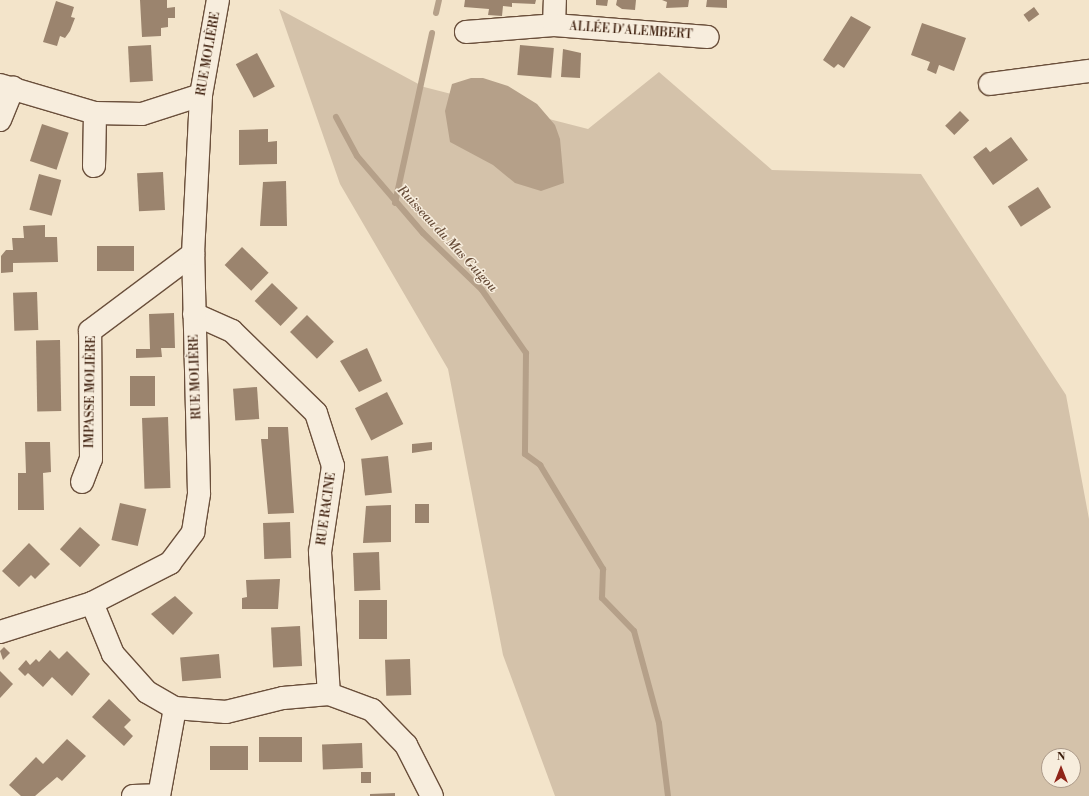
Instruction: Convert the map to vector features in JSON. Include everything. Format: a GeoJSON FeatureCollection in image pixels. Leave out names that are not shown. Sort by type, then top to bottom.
{"type":"FeatureCollection","features":[{"type":"Feature","properties":{"kind":"street","name":"RUE MOLIÈRE"},"geometry":{"type":"LineString","coordinates":[[0,632],[92,603],[170,563],[193,532],[199,493],[193,254],[201,95],[218,0]]}},
{"type":"Feature","properties":{"kind":"street","name":"ALLÉE D'ALEMBERT"},"geometry":{"type":"LineString","coordinates":[[554,25],[555,0]]}},
{"type":"Feature","properties":{"kind":"street","name":"ALLÉE D'ALEMBERT"},"geometry":{"type":"LineString","coordinates":[[466,32],[554,25],[708,37]]}},
{"type":"Feature","properties":{"kind":"street"},"geometry":{"type":"LineString","coordinates":[[990,84],[1089,71]]}},
{"type":"Feature","properties":{"kind":"street"},"geometry":{"type":"LineString","coordinates":[[0,120],[6,86],[95,114],[142,114],[201,95]]}},
{"type":"Feature","properties":{"kind":"street"},"geometry":{"type":"LineString","coordinates":[[94,166],[95,114]]}},
{"type":"Feature","properties":{"kind":"street","name":"IMPASSE MOLIÈRE"},"geometry":{"type":"LineString","coordinates":[[82,482],[91,458],[90,331],[193,254]]}},
{"type":"Feature","properties":{"kind":"street","name":"RUE RACINE"},"geometry":{"type":"LineString","coordinates":[[194,314],[232,331],[316,413],[333,466],[320,552],[329,694]]}},
{"type":"Feature","properties":{"kind":"street"},"geometry":{"type":"LineString","coordinates":[[92,603],[113,654],[147,692],[175,708],[226,712],[284,698],[329,694],[372,710],[406,744],[432,796]]}},
{"type":"Feature","properties":{"kind":"street"},"geometry":{"type":"LineString","coordinates":[[133,796],[158,795],[175,708]]}},
{"type":"Feature","properties":{"kind":"shaded area"},"geometry":{"type":"Polygon","coordinates":[[[279,9],[424,87],[588,129],[659,72],[772,170],[921,174],[1066,395],[1089,519],[1089,796],[555,796],[503,655],[448,369],[340,184],[279,9]]]}},
{"type":"Feature","properties":{"kind":"shaded area"},"geometry":{"type":"Polygon","coordinates":[[[471,78],[483,78],[508,86],[537,104],[555,125],[560,139],[564,183],[541,191],[515,183],[493,165],[450,142],[445,111],[452,84],[471,78]]]}},
{"type":"Feature","properties":{"kind":"building"},"geometry":{"type":"Polygon","coordinates":[[[140,0],[167,0],[167,8],[175,7],[175,18],[168,18],[168,27],[161,28],[161,36],[142,37],[140,0]]]}},
{"type":"Feature","properties":{"kind":"building"},"geometry":{"type":"Polygon","coordinates":[[[465,0],[536,0],[535,4],[512,3],[512,7],[503,6],[502,16],[488,15],[489,9],[464,7],[465,0]]]}},
{"type":"Feature","properties":{"kind":"building"},"geometry":{"type":"Polygon","coordinates":[[[596,0],[608,0],[607,6],[596,5],[596,0]]]}},
{"type":"Feature","properties":{"kind":"building"},"geometry":{"type":"Polygon","coordinates":[[[617,0],[636,0],[635,10],[622,9],[616,5],[617,0]]]}},
{"type":"Feature","properties":{"kind":"building"},"geometry":{"type":"Polygon","coordinates":[[[662,0],[689,0],[688,7],[666,8],[667,2],[662,0]]]}},
{"type":"Feature","properties":{"kind":"building"},"geometry":{"type":"Polygon","coordinates":[[[707,0],[727,0],[727,8],[706,7],[707,0]]]}},
{"type":"Feature","properties":{"kind":"building"},"geometry":{"type":"Polygon","coordinates":[[[56,1],[74,7],[71,17],[75,18],[70,31],[65,38],[60,36],[57,46],[43,42],[56,1]]]}},
{"type":"Feature","properties":{"kind":"building"},"geometry":{"type":"Polygon","coordinates":[[[1034,7],[1039,14],[1029,22],[1023,15],[1034,7]]]}},
{"type":"Feature","properties":{"kind":"building"},"geometry":{"type":"Polygon","coordinates":[[[851,16],[871,27],[844,68],[838,64],[834,68],[823,60],[851,16]]]}},
{"type":"Feature","properties":{"kind":"building"},"geometry":{"type":"Polygon","coordinates":[[[922,23],[966,38],[954,71],[939,65],[936,74],[927,70],[930,62],[911,55],[922,23]]]}},
{"type":"Feature","properties":{"kind":"building"},"geometry":{"type":"Polygon","coordinates":[[[151,45],[153,81],[130,82],[128,46],[151,45]]]}},
{"type":"Feature","properties":{"kind":"building"},"geometry":{"type":"Polygon","coordinates":[[[520,45],[554,48],[551,78],[517,75],[520,45]]]}},
{"type":"Feature","properties":{"kind":"building"},"geometry":{"type":"Polygon","coordinates":[[[563,49],[581,53],[580,78],[561,77],[563,49]]]}},
{"type":"Feature","properties":{"kind":"building"},"geometry":{"type":"Polygon","coordinates":[[[257,53],[275,87],[254,98],[236,64],[257,53]]]}},
{"type":"Feature","properties":{"kind":"building"},"geometry":{"type":"Polygon","coordinates":[[[960,111],[969,120],[954,135],[945,126],[960,111]]]}},
{"type":"Feature","properties":{"kind":"building"},"geometry":{"type":"Polygon","coordinates":[[[42,124],[69,133],[57,170],[30,161],[42,124]]]}},
{"type":"Feature","properties":{"kind":"building"},"geometry":{"type":"Polygon","coordinates":[[[268,129],[268,142],[277,141],[277,164],[239,165],[239,130],[268,129]]]}},
{"type":"Feature","properties":{"kind":"building"},"geometry":{"type":"Polygon","coordinates":[[[1011,137],[1028,160],[993,185],[973,157],[986,147],[990,152],[1011,137]]]}},
{"type":"Feature","properties":{"kind":"building"},"geometry":{"type":"Polygon","coordinates":[[[163,172],[165,210],[139,211],[137,173],[163,172]]]}},
{"type":"Feature","properties":{"kind":"building"},"geometry":{"type":"Polygon","coordinates":[[[39,174],[61,180],[52,216],[29,210],[39,174]]]}},
{"type":"Feature","properties":{"kind":"building"},"geometry":{"type":"Polygon","coordinates":[[[286,181],[287,226],[260,226],[263,182],[286,181]]]}},
{"type":"Feature","properties":{"kind":"building"},"geometry":{"type":"Polygon","coordinates":[[[1038,187],[1051,207],[1021,227],[1008,207],[1038,187]]]}},
{"type":"Feature","properties":{"kind":"building"},"geometry":{"type":"Polygon","coordinates":[[[45,225],[45,237],[57,237],[58,262],[13,263],[13,272],[1,273],[1,256],[6,250],[13,250],[12,238],[24,238],[23,226],[45,225]]]}},
{"type":"Feature","properties":{"kind":"building"},"geometry":{"type":"Polygon","coordinates":[[[97,246],[134,246],[134,271],[97,271],[97,246]]]}},
{"type":"Feature","properties":{"kind":"building"},"geometry":{"type":"Polygon","coordinates":[[[242,247],[269,273],[251,291],[225,265],[242,247]]]}},
{"type":"Feature","properties":{"kind":"building"},"geometry":{"type":"Polygon","coordinates":[[[272,283],[298,308],[281,326],[255,301],[272,283]]]}},
{"type":"Feature","properties":{"kind":"building"},"geometry":{"type":"Polygon","coordinates":[[[37,292],[38,330],[14,331],[13,293],[37,292]]]}},
{"type":"Feature","properties":{"kind":"building"},"geometry":{"type":"Polygon","coordinates":[[[174,313],[175,348],[161,348],[162,357],[136,358],[136,349],[150,349],[149,314],[174,313]]]}},
{"type":"Feature","properties":{"kind":"building"},"geometry":{"type":"Polygon","coordinates":[[[307,315],[334,342],[317,359],[290,332],[307,315]]]}},
{"type":"Feature","properties":{"kind":"building"},"geometry":{"type":"Polygon","coordinates":[[[36,340],[60,340],[61,411],[37,411],[36,340]]]}},
{"type":"Feature","properties":{"kind":"building"},"geometry":{"type":"Polygon","coordinates":[[[367,348],[382,381],[359,392],[340,361],[367,348]]]}},
{"type":"Feature","properties":{"kind":"building"},"geometry":{"type":"Polygon","coordinates":[[[130,376],[155,376],[155,406],[130,406],[130,376]]]}},
{"type":"Feature","properties":{"kind":"building"},"geometry":{"type":"Polygon","coordinates":[[[257,387],[259,419],[235,421],[233,389],[257,387]]]}},
{"type":"Feature","properties":{"kind":"building"},"geometry":{"type":"Polygon","coordinates":[[[387,392],[403,424],[371,440],[355,408],[387,392]]]}},
{"type":"Feature","properties":{"kind":"building"},"geometry":{"type":"Polygon","coordinates":[[[168,417],[170,488],[144,489],[142,418],[168,417]]]}},
{"type":"Feature","properties":{"kind":"building"},"geometry":{"type":"Polygon","coordinates":[[[268,427],[288,427],[294,513],[268,514],[261,439],[268,439],[268,427]]]}},
{"type":"Feature","properties":{"kind":"building"},"geometry":{"type":"Polygon","coordinates":[[[25,442],[50,442],[51,472],[43,473],[44,510],[18,510],[18,473],[26,473],[25,442]]]}},
{"type":"Feature","properties":{"kind":"building"},"geometry":{"type":"Polygon","coordinates":[[[432,442],[432,450],[412,453],[412,444],[432,442]]]}},
{"type":"Feature","properties":{"kind":"building"},"geometry":{"type":"Polygon","coordinates":[[[388,456],[392,493],[365,496],[361,459],[388,456]]]}},
{"type":"Feature","properties":{"kind":"building"},"geometry":{"type":"Polygon","coordinates":[[[120,503],[146,509],[138,546],[111,540],[120,503]]]}},
{"type":"Feature","properties":{"kind":"building"},"geometry":{"type":"Polygon","coordinates":[[[415,504],[429,504],[429,523],[415,523],[415,504]]]}},
{"type":"Feature","properties":{"kind":"building"},"geometry":{"type":"Polygon","coordinates":[[[391,505],[391,542],[363,543],[366,506],[391,505]]]}},
{"type":"Feature","properties":{"kind":"building"},"geometry":{"type":"Polygon","coordinates":[[[290,522],[291,558],[264,559],[263,523],[290,522]]]}},
{"type":"Feature","properties":{"kind":"building"},"geometry":{"type":"Polygon","coordinates":[[[80,527],[100,545],[80,567],[60,549],[80,527]]]}},
{"type":"Feature","properties":{"kind":"building"},"geometry":{"type":"Polygon","coordinates":[[[29,543],[50,564],[35,579],[31,575],[19,587],[2,571],[29,543]]]}},
{"type":"Feature","properties":{"kind":"building"},"geometry":{"type":"Polygon","coordinates":[[[379,552],[380,590],[354,591],[353,553],[379,552]]]}},
{"type":"Feature","properties":{"kind":"building"},"geometry":{"type":"Polygon","coordinates":[[[280,579],[278,609],[242,609],[242,598],[247,597],[246,580],[280,579]]]}},
{"type":"Feature","properties":{"kind":"building"},"geometry":{"type":"Polygon","coordinates":[[[175,596],[193,613],[173,635],[151,614],[175,596]]]}},
{"type":"Feature","properties":{"kind":"building"},"geometry":{"type":"Polygon","coordinates":[[[359,600],[387,600],[387,639],[359,639],[359,600]]]}},
{"type":"Feature","properties":{"kind":"building"},"geometry":{"type":"Polygon","coordinates":[[[300,626],[302,666],[273,667],[271,628],[300,626]]]}},
{"type":"Feature","properties":{"kind":"building"},"geometry":{"type":"Polygon","coordinates":[[[4,647],[10,653],[3,660],[0,651],[4,647]]]}},
{"type":"Feature","properties":{"kind":"building"},"geometry":{"type":"Polygon","coordinates":[[[50,650],[59,659],[67,651],[90,674],[72,696],[52,677],[43,687],[28,673],[25,676],[18,669],[26,660],[30,665],[36,659],[39,662],[50,650]]]}},
{"type":"Feature","properties":{"kind":"building"},"geometry":{"type":"Polygon","coordinates":[[[219,654],[221,678],[182,681],[180,657],[219,654]]]}},
{"type":"Feature","properties":{"kind":"building"},"geometry":{"type":"Polygon","coordinates":[[[410,659],[411,695],[386,696],[385,660],[410,659]]]}},
{"type":"Feature","properties":{"kind":"building"},"geometry":{"type":"Polygon","coordinates":[[[0,671],[13,684],[0,698],[0,671]]]}},
{"type":"Feature","properties":{"kind":"building"},"geometry":{"type":"Polygon","coordinates":[[[109,699],[131,720],[124,727],[133,736],[124,746],[92,717],[109,699]]]}},
{"type":"Feature","properties":{"kind":"building"},"geometry":{"type":"Polygon","coordinates":[[[259,737],[302,737],[302,762],[259,762],[259,737]]]}},
{"type":"Feature","properties":{"kind":"building"},"geometry":{"type":"Polygon","coordinates":[[[67,739],[86,756],[62,781],[57,777],[35,796],[21,796],[9,785],[36,757],[43,764],[67,739]]]}},
{"type":"Feature","properties":{"kind":"building"},"geometry":{"type":"Polygon","coordinates":[[[362,743],[363,768],[323,769],[322,744],[362,743]]]}},
{"type":"Feature","properties":{"kind":"building"},"geometry":{"type":"Polygon","coordinates":[[[210,746],[248,746],[248,770],[210,770],[210,746]]]}},
{"type":"Feature","properties":{"kind":"building"},"geometry":{"type":"Polygon","coordinates":[[[361,772],[371,772],[371,783],[361,783],[361,772]]]}},
{"type":"Feature","properties":{"kind":"building"},"geometry":{"type":"Polygon","coordinates":[[[395,793],[395,796],[370,796],[370,794],[395,793]]]}},
{"type":"Feature","properties":{"kind":"waterway"},"geometry":{"type":"LineString","coordinates":[[436,13],[439,0]]}},
{"type":"Feature","properties":{"kind":"waterway"},"geometry":{"type":"LineString","coordinates":[[395,203],[432,33]]}},
{"type":"Feature","properties":{"kind":"waterway","name":"Ruisseau du Mas Guigou"},"geometry":{"type":"LineString","coordinates":[[336,117],[357,156],[423,233],[482,290],[526,353],[525,454],[540,465],[603,569],[602,598],[634,631],[659,723],[668,796]]}}]}
